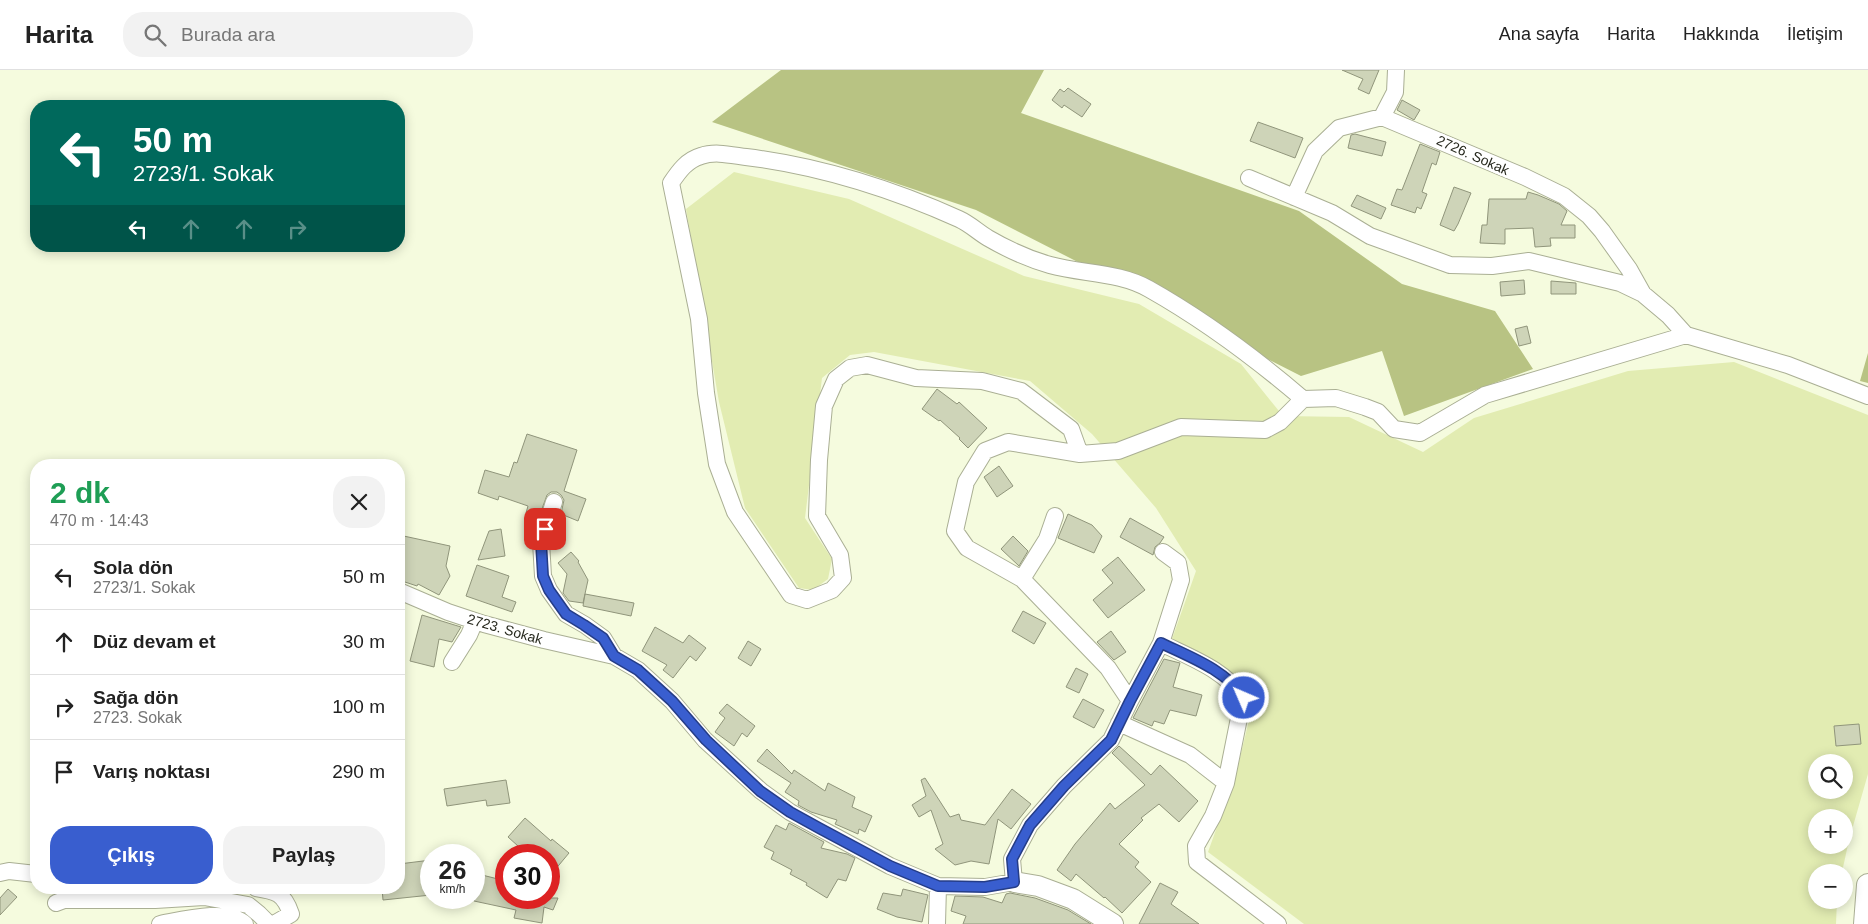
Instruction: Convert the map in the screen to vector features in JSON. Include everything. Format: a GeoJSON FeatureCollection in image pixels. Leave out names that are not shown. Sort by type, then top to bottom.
{"type":"FeatureCollection","features":[{"type":"Feature","properties":{"kind":"main road"},"geometry":{"type":"LineString","coordinates":[[1865,924],[1868,886]]}},
{"type":"Feature","properties":{"kind":"street"},"geometry":{"type":"LineString","coordinates":[[1294,197],[1315,151],[1339,128],[1382,117],[1395,92],[1396,70]]}},
{"type":"Feature","properties":{"kind":"street","name":"2726. Sokak"},"geometry":{"type":"LineString","coordinates":[[1382,117],[1516,173],[1564,196],[1589,216],[1602,231],[1629,269],[1643,294]]}},
{"type":"Feature","properties":{"kind":"street"},"geometry":{"type":"LineString","coordinates":[[1080,454],[1071,429],[1021,391],[982,381],[916,378],[867,365],[850,368],[836,379],[824,406],[817,516],[840,555],[843,578],[832,590],[807,600],[791,595],[735,512],[717,464],[706,393],[699,319],[671,183],[691,160],[711,153],[727,154],[798,165],[910,199],[962,220],[1005,247],[1050,265],[1132,281],[1148,288],[1253,358],[1303,399],[1336,398],[1378,412],[1394,429],[1420,434],[1485,395],[1686,335],[1788,365],[1868,396]]}},
{"type":"Feature","properties":{"kind":"street","name":"2726. Sokak"},"geometry":{"type":"LineString","coordinates":[[1248,178],[1332,214],[1370,236],[1450,265],[1492,266],[1529,261],[1620,283],[1643,294],[1668,315],[1686,335]]}},
{"type":"Feature","properties":{"kind":"street"},"geometry":{"type":"LineString","coordinates":[[1130,701],[1108,668],[1022,579],[967,548],[955,531],[966,482],[985,451],[1008,442],[1080,454],[1118,451],[1182,427],[1265,430],[1280,422],[1303,399]]}},
{"type":"Feature","properties":{"kind":"street","name":"2723. Sokak"},"geometry":{"type":"LineString","coordinates":[[554,502],[541,542],[543,576],[549,590],[566,614],[603,638],[614,656]]}},
{"type":"Feature","properties":{"kind":"street"},"geometry":{"type":"LineString","coordinates":[[1022,579],[1047,539],[1055,516]]}},
{"type":"Feature","properties":{"kind":"street"},"geometry":{"type":"LineString","coordinates":[[1014,882],[1012,859],[1030,825],[1064,786],[1111,740],[1161,643],[1181,580],[1178,564],[1163,552]]}},
{"type":"Feature","properties":{"kind":"street","name":"2723. Sokak"},"geometry":{"type":"LineString","coordinates":[[405,594],[475,621],[544,640],[614,656],[638,670],[672,701],[706,740],[760,791],[790,812],[890,866],[938,886],[985,887],[1014,882],[1038,886],[1073,899],[1113,924]]}},
{"type":"Feature","properties":{"kind":"street"},"geometry":{"type":"LineString","coordinates":[[452,662],[469,635],[475,621]]}},
{"type":"Feature","properties":{"kind":"street"},"geometry":{"type":"LineString","coordinates":[[1161,643],[1209,666],[1238,690],[1244,698],[1226,783],[1213,816],[1196,846],[1197,862],[1278,924]]}},
{"type":"Feature","properties":{"kind":"street"},"geometry":{"type":"LineString","coordinates":[[1119,723],[1190,755],[1226,783]]}},
{"type":"Feature","properties":{"kind":"street"},"geometry":{"type":"LineString","coordinates":[[0,873],[9,871],[30,873]]}},
{"type":"Feature","properties":{"kind":"street"},"geometry":{"type":"LineString","coordinates":[[937,924],[938,886]]}},
{"type":"Feature","properties":{"kind":"street"},"geometry":{"type":"LineString","coordinates":[[274,924],[291,914],[287,902],[278,894]]}},
{"type":"Feature","properties":{"kind":"street"},"geometry":{"type":"LineString","coordinates":[[56,903],[64,900],[204,898],[248,904],[269,924]]}},
{"type":"Feature","properties":{"kind":"street"},"geometry":{"type":"LineString","coordinates":[[160,924],[200,917],[219,916],[242,921],[245,924]]}},
{"type":"Feature","properties":{"kind":"green space"},"geometry":{"type":"Polygon","coordinates":[[[781,70],[1044,70],[1021,113],[1299,211],[1402,284],[1495,311],[1533,369],[1404,416],[1382,351],[1301,376],[976,210],[712,122],[781,70]]]}},
{"type":"Feature","properties":{"kind":"green space"},"geometry":{"type":"Polygon","coordinates":[[[734,172],[849,199],[1024,276],[1139,304],[1241,364],[1283,416],[1349,417],[1423,452],[1474,418],[1628,371],[1734,362],[1868,415],[1868,774],[1853,826],[1853,809],[1808,809],[1808,854],[1846,854],[1844,864],[1808,864],[1808,909],[1837,909],[1836,924],[1304,924],[1208,852],[1236,774],[1257,687],[1172,639],[1196,571],[1156,508],[1092,434],[1030,381],[874,352],[850,355],[822,378],[805,518],[832,559],[828,579],[813,590],[799,588],[745,508],[719,402],[686,209],[734,172]]]}},
{"type":"Feature","properties":{"kind":"green space"},"geometry":{"type":"Polygon","coordinates":[[[1868,353],[1868,383],[1860,381],[1868,353]]]}},
{"type":"Feature","properties":{"kind":"building"},"geometry":{"type":"Polygon","coordinates":[[[1342,70],[1379,70],[1369,94],[1358,89],[1363,79],[1342,70]]]}},
{"type":"Feature","properties":{"kind":"building"},"geometry":{"type":"Polygon","coordinates":[[[1068,88],[1091,104],[1082,117],[1064,105],[1062,108],[1052,100],[1060,89],[1064,92],[1068,88]]]}},
{"type":"Feature","properties":{"kind":"building"},"geometry":{"type":"Polygon","coordinates":[[[1402,100],[1420,110],[1414,120],[1397,110],[1402,100]]]}},
{"type":"Feature","properties":{"kind":"building"},"geometry":{"type":"Polygon","coordinates":[[[1258,122],[1303,138],[1295,158],[1250,141],[1258,122]]]}},
{"type":"Feature","properties":{"kind":"building"},"geometry":{"type":"Polygon","coordinates":[[[1355,134],[1386,142],[1382,156],[1348,148],[1351,135],[1355,134]]]}},
{"type":"Feature","properties":{"kind":"building"},"geometry":{"type":"Polygon","coordinates":[[[1420,144],[1440,152],[1436,165],[1432,163],[1422,192],[1427,194],[1421,209],[1417,207],[1415,213],[1391,205],[1397,189],[1402,190],[1420,144]]]}},
{"type":"Feature","properties":{"kind":"building"},"geometry":{"type":"Polygon","coordinates":[[[1454,187],[1471,193],[1454,231],[1440,225],[1454,187]]]}},
{"type":"Feature","properties":{"kind":"building"},"geometry":{"type":"Polygon","coordinates":[[[1528,192],[1559,204],[1567,211],[1561,225],[1575,225],[1575,238],[1550,238],[1551,246],[1535,247],[1533,228],[1505,229],[1505,244],[1480,243],[1482,225],[1487,225],[1489,199],[1526,199],[1528,192]]]}},
{"type":"Feature","properties":{"kind":"building"},"geometry":{"type":"Polygon","coordinates":[[[1357,195],[1386,208],[1381,219],[1351,206],[1357,195]]]}},
{"type":"Feature","properties":{"kind":"building"},"geometry":{"type":"Polygon","coordinates":[[[1524,280],[1525,294],[1501,296],[1500,282],[1524,280]]]}},
{"type":"Feature","properties":{"kind":"building"},"geometry":{"type":"Polygon","coordinates":[[[1551,281],[1576,283],[1576,294],[1551,294],[1551,281]]]}},
{"type":"Feature","properties":{"kind":"building"},"geometry":{"type":"Polygon","coordinates":[[[1527,326],[1531,343],[1519,346],[1515,329],[1527,326]]]}},
{"type":"Feature","properties":{"kind":"building"},"geometry":{"type":"Polygon","coordinates":[[[937,389],[957,404],[959,402],[987,428],[968,448],[940,420],[922,409],[937,389]]]}},
{"type":"Feature","properties":{"kind":"building"},"geometry":{"type":"Polygon","coordinates":[[[527,434],[577,450],[564,491],[586,499],[578,521],[561,514],[564,500],[557,492],[551,492],[547,495],[539,517],[526,513],[528,506],[499,496],[498,500],[478,493],[485,470],[509,477],[514,462],[517,463],[527,434]]]}},
{"type":"Feature","properties":{"kind":"building"},"geometry":{"type":"Polygon","coordinates":[[[999,466],[1013,486],[997,497],[984,477],[999,466]]]}},
{"type":"Feature","properties":{"kind":"building"},"geometry":{"type":"Polygon","coordinates":[[[1068,514],[1092,525],[1102,536],[1094,553],[1058,538],[1068,514]]]}},
{"type":"Feature","properties":{"kind":"building"},"geometry":{"type":"Polygon","coordinates":[[[1130,518],[1164,537],[1155,547],[1153,555],[1120,537],[1130,518]]]}},
{"type":"Feature","properties":{"kind":"building"},"geometry":{"type":"Polygon","coordinates":[[[501,529],[505,556],[478,560],[489,531],[501,529]]]}},
{"type":"Feature","properties":{"kind":"building"},"geometry":{"type":"Polygon","coordinates":[[[405,536],[450,546],[446,566],[450,576],[439,595],[418,584],[417,586],[405,582],[405,536]]]}},
{"type":"Feature","properties":{"kind":"building"},"geometry":{"type":"Polygon","coordinates":[[[1013,536],[1028,551],[1019,566],[1001,549],[1013,536]]]}},
{"type":"Feature","properties":{"kind":"building"},"geometry":{"type":"Polygon","coordinates":[[[571,552],[579,561],[588,580],[583,603],[569,601],[563,593],[567,574],[558,563],[571,552]]]}},
{"type":"Feature","properties":{"kind":"building"},"geometry":{"type":"Polygon","coordinates":[[[1118,557],[1145,590],[1108,618],[1093,600],[1113,583],[1102,570],[1118,557]]]}},
{"type":"Feature","properties":{"kind":"building"},"geometry":{"type":"Polygon","coordinates":[[[477,565],[509,576],[502,597],[516,602],[512,612],[466,596],[477,565]]]}},
{"type":"Feature","properties":{"kind":"building"},"geometry":{"type":"Polygon","coordinates":[[[585,594],[634,603],[631,616],[583,606],[585,594]]]}},
{"type":"Feature","properties":{"kind":"building"},"geometry":{"type":"Polygon","coordinates":[[[1023,611],[1046,623],[1034,644],[1012,631],[1023,611]]]}},
{"type":"Feature","properties":{"kind":"building"},"geometry":{"type":"Polygon","coordinates":[[[422,615],[461,627],[452,642],[439,639],[434,667],[410,661],[422,615]]]}},
{"type":"Feature","properties":{"kind":"building"},"geometry":{"type":"Polygon","coordinates":[[[655,627],[683,643],[689,635],[706,648],[696,661],[690,656],[673,678],[663,670],[667,665],[642,651],[655,627]]]}},
{"type":"Feature","properties":{"kind":"building"},"geometry":{"type":"Polygon","coordinates":[[[1111,631],[1126,652],[1114,660],[1097,642],[1111,631]]]}},
{"type":"Feature","properties":{"kind":"building"},"geometry":{"type":"Polygon","coordinates":[[[748,641],[761,649],[751,666],[738,658],[748,641]]]}},
{"type":"Feature","properties":{"kind":"building"},"geometry":{"type":"Polygon","coordinates":[[[1164,659],[1180,663],[1173,687],[1202,695],[1196,716],[1170,710],[1164,724],[1154,721],[1152,726],[1133,718],[1164,659]]]}},
{"type":"Feature","properties":{"kind":"building"},"geometry":{"type":"Polygon","coordinates":[[[1076,668],[1088,674],[1079,693],[1066,687],[1076,668]]]}},
{"type":"Feature","properties":{"kind":"building"},"geometry":{"type":"Polygon","coordinates":[[[1083,699],[1104,710],[1094,728],[1073,717],[1083,699]]]}},
{"type":"Feature","properties":{"kind":"building"},"geometry":{"type":"Polygon","coordinates":[[[727,704],[755,726],[747,737],[742,733],[734,746],[715,732],[725,718],[719,713],[727,704]]]}},
{"type":"Feature","properties":{"kind":"building"},"geometry":{"type":"Polygon","coordinates":[[[1859,724],[1861,744],[1836,746],[1834,726],[1859,724]]]}},
{"type":"Feature","properties":{"kind":"building"},"geometry":{"type":"Polygon","coordinates":[[[1119,746],[1151,775],[1160,765],[1198,801],[1179,822],[1159,804],[1141,818],[1143,820],[1119,844],[1139,862],[1135,867],[1151,882],[1122,913],[1076,874],[1071,881],[1057,870],[1075,844],[1110,803],[1115,809],[1145,785],[1112,753],[1119,746]]]}},
{"type":"Feature","properties":{"kind":"building"},"geometry":{"type":"Polygon","coordinates":[[[767,749],[792,774],[794,770],[825,791],[828,783],[855,797],[852,807],[872,816],[865,832],[859,829],[858,834],[835,824],[837,820],[811,812],[798,805],[799,801],[785,792],[791,783],[757,761],[767,749]]]}},
{"type":"Feature","properties":{"kind":"building"},"geometry":{"type":"Polygon","coordinates":[[[925,778],[950,817],[959,814],[961,820],[985,825],[1012,789],[1031,804],[1011,829],[998,819],[989,864],[971,861],[955,865],[935,849],[943,844],[931,810],[919,817],[912,805],[926,796],[921,780],[925,778]]]}},
{"type":"Feature","properties":{"kind":"building"},"geometry":{"type":"Polygon","coordinates":[[[506,780],[510,803],[487,806],[486,800],[447,806],[444,789],[506,780]]]}},
{"type":"Feature","properties":{"kind":"building"},"geometry":{"type":"Polygon","coordinates":[[[525,818],[551,841],[552,839],[558,844],[516,844],[508,837],[525,818]]]}},
{"type":"Feature","properties":{"kind":"building"},"geometry":{"type":"Polygon","coordinates":[[[789,823],[824,842],[821,848],[847,854],[855,858],[846,881],[838,879],[827,898],[806,885],[807,883],[790,874],[792,870],[771,859],[774,852],[764,847],[776,825],[786,830],[789,823]]]}},
{"type":"Feature","properties":{"kind":"building"},"geometry":{"type":"Polygon","coordinates":[[[560,846],[569,853],[560,864],[560,846]]]}},
{"type":"Feature","properties":{"kind":"building"},"geometry":{"type":"Polygon","coordinates":[[[420,861],[420,896],[383,900],[382,894],[405,894],[405,863],[420,861]]]}},
{"type":"Feature","properties":{"kind":"building"},"geometry":{"type":"Polygon","coordinates":[[[485,876],[495,878],[495,906],[485,903],[485,876]]]}},
{"type":"Feature","properties":{"kind":"building"},"geometry":{"type":"Polygon","coordinates":[[[1160,883],[1178,892],[1171,904],[1199,924],[1139,924],[1160,883]]]}},
{"type":"Feature","properties":{"kind":"building"},"geometry":{"type":"Polygon","coordinates":[[[8,889],[17,897],[0,915],[0,898],[8,889]]]}},
{"type":"Feature","properties":{"kind":"building"},"geometry":{"type":"Polygon","coordinates":[[[903,889],[928,895],[922,922],[897,917],[877,909],[883,893],[901,896],[903,889]]]}},
{"type":"Feature","properties":{"kind":"building"},"geometry":{"type":"Polygon","coordinates":[[[1010,893],[1035,898],[1068,910],[1091,924],[963,924],[966,916],[951,911],[955,896],[983,897],[1002,903],[1006,894],[1010,893]]]}},
{"type":"Feature","properties":{"kind":"building"},"geometry":{"type":"Polygon","coordinates":[[[511,909],[544,909],[542,923],[514,918],[516,910],[511,909]]]}},
{"type":"Feature","properties":{"kind":"route"},"geometry":{"type":"LineString","coordinates":[[545,529],[541,542],[543,576],[549,590],[566,614],[603,638],[614,656],[638,670],[672,701],[706,740],[760,791],[790,812],[890,866],[938,886],[985,887],[1014,882],[1012,859],[1030,825],[1064,786],[1111,740],[1161,643],[1209,666],[1238,690],[1244,698]]}}]}
